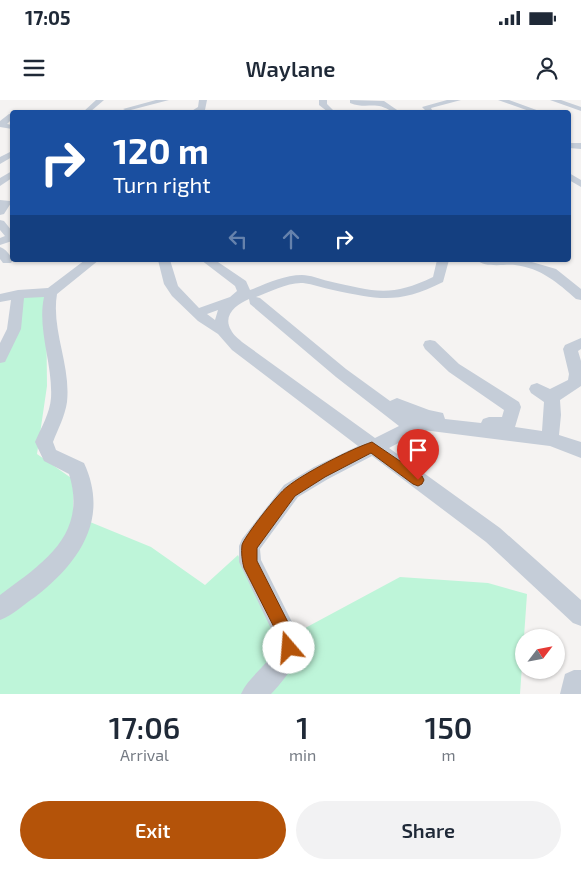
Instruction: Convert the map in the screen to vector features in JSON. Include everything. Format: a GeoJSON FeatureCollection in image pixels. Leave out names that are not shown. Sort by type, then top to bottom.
{"type":"FeatureCollection","features":[{"type":"Feature","properties":{"kind":"street"},"geometry":{"type":"LineString","coordinates":[[88,110],[100,100]]}},
{"type":"Feature","properties":{"kind":"street"},"geometry":{"type":"LineString","coordinates":[[127,109],[165,100]]}},
{"type":"Feature","properties":{"kind":"street"},"geometry":{"type":"LineString","coordinates":[[198,110],[202,108],[203,100]]}},
{"type":"Feature","properties":{"kind":"street"},"geometry":{"type":"LineString","coordinates":[[428,110],[426,107],[457,100]]}},
{"type":"Feature","properties":{"kind":"street"},"geometry":{"type":"LineString","coordinates":[[502,100],[532,110]]}},
{"type":"Feature","properties":{"kind":"street"},"geometry":{"type":"LineString","coordinates":[[522,100],[548,110]]}},
{"type":"Feature","properties":{"kind":"street"},"geometry":{"type":"LineString","coordinates":[[554,100],[581,109]]}},
{"type":"Feature","properties":{"kind":"street"},"geometry":{"type":"LineString","coordinates":[[356,102],[384,103],[393,110]]}},
{"type":"Feature","properties":{"kind":"street"},"geometry":{"type":"LineString","coordinates":[[10,118],[0,126],[10,131]]}},
{"type":"Feature","properties":{"kind":"street"},"geometry":{"type":"LineString","coordinates":[[0,203],[6,203],[0,212]]}},
{"type":"Feature","properties":{"kind":"street"},"geometry":{"type":"LineString","coordinates":[[0,223],[10,235]]}},
{"type":"Feature","properties":{"kind":"street"},"geometry":{"type":"LineString","coordinates":[[0,298],[18,294],[51,292],[90,262]]}},
{"type":"Feature","properties":{"kind":"street"},"geometry":{"type":"LineString","coordinates":[[165,262],[172,286],[212,327],[223,331],[237,346],[493,534],[581,615]]}},
{"type":"Feature","properties":{"kind":"street"},"geometry":{"type":"LineString","coordinates":[[210,262],[241,284],[244,292],[226,308],[222,318],[223,331]]}},
{"type":"Feature","properties":{"kind":"street"},"geometry":{"type":"LineString","coordinates":[[197,312],[281,283],[302,279],[374,295],[398,295],[421,288],[439,279],[443,262]]}},
{"type":"Feature","properties":{"kind":"street"},"geometry":{"type":"LineString","coordinates":[[519,262],[552,266],[581,296]]}},
{"type":"Feature","properties":{"kind":"street"},"geometry":{"type":"LineString","coordinates":[[0,608],[58,563],[77,539],[84,515],[84,494],[77,469],[50,454],[44,442],[59,400],[57,361],[48,302],[51,292]]}},
{"type":"Feature","properties":{"kind":"street"},"geometry":{"type":"LineString","coordinates":[[0,358],[14,329],[18,294]]}},
{"type":"Feature","properties":{"kind":"street"},"geometry":{"type":"LineString","coordinates":[[255,301],[340,373],[414,427]]}},
{"type":"Feature","properties":{"kind":"street"},"geometry":{"type":"LineString","coordinates":[[550,439],[553,415],[552,399],[556,393],[575,383],[578,374],[570,349],[581,343]]}},
{"type":"Feature","properties":{"kind":"street"},"geometry":{"type":"LineString","coordinates":[[392,411],[398,404],[427,417],[499,425],[509,423],[514,408],[454,368],[430,345]]}},
{"type":"Feature","properties":{"kind":"street"},"geometry":{"type":"LineString","coordinates":[[537,389],[552,399]]}},
{"type":"Feature","properties":{"kind":"street"},"geometry":{"type":"LineString","coordinates":[[254,694],[283,662],[289,648],[288,638],[250,562],[249,546],[291,491],[321,473],[421,423],[550,439],[581,450]]}},
{"type":"Feature","properties":{"kind":"street"},"geometry":{"type":"LineString","coordinates":[[574,694],[574,683],[581,683]]}},
{"type":"Feature","properties":{"kind":"green space"},"geometry":{"type":"Polygon","coordinates":[[[23,296],[46,296],[47,386],[37,454],[74,480],[73,515],[151,547],[205,585],[238,555],[281,641],[400,577],[488,583],[527,594],[525,629],[515,629],[515,679],[521,679],[520,694],[0,694],[0,363],[23,296]]]}},
{"type":"Feature","properties":{"kind":"route"},"geometry":{"type":"LineString","coordinates":[[289,648],[288,638],[250,562],[249,546],[260,531],[291,491],[372,447],[418,480]]}}]}
